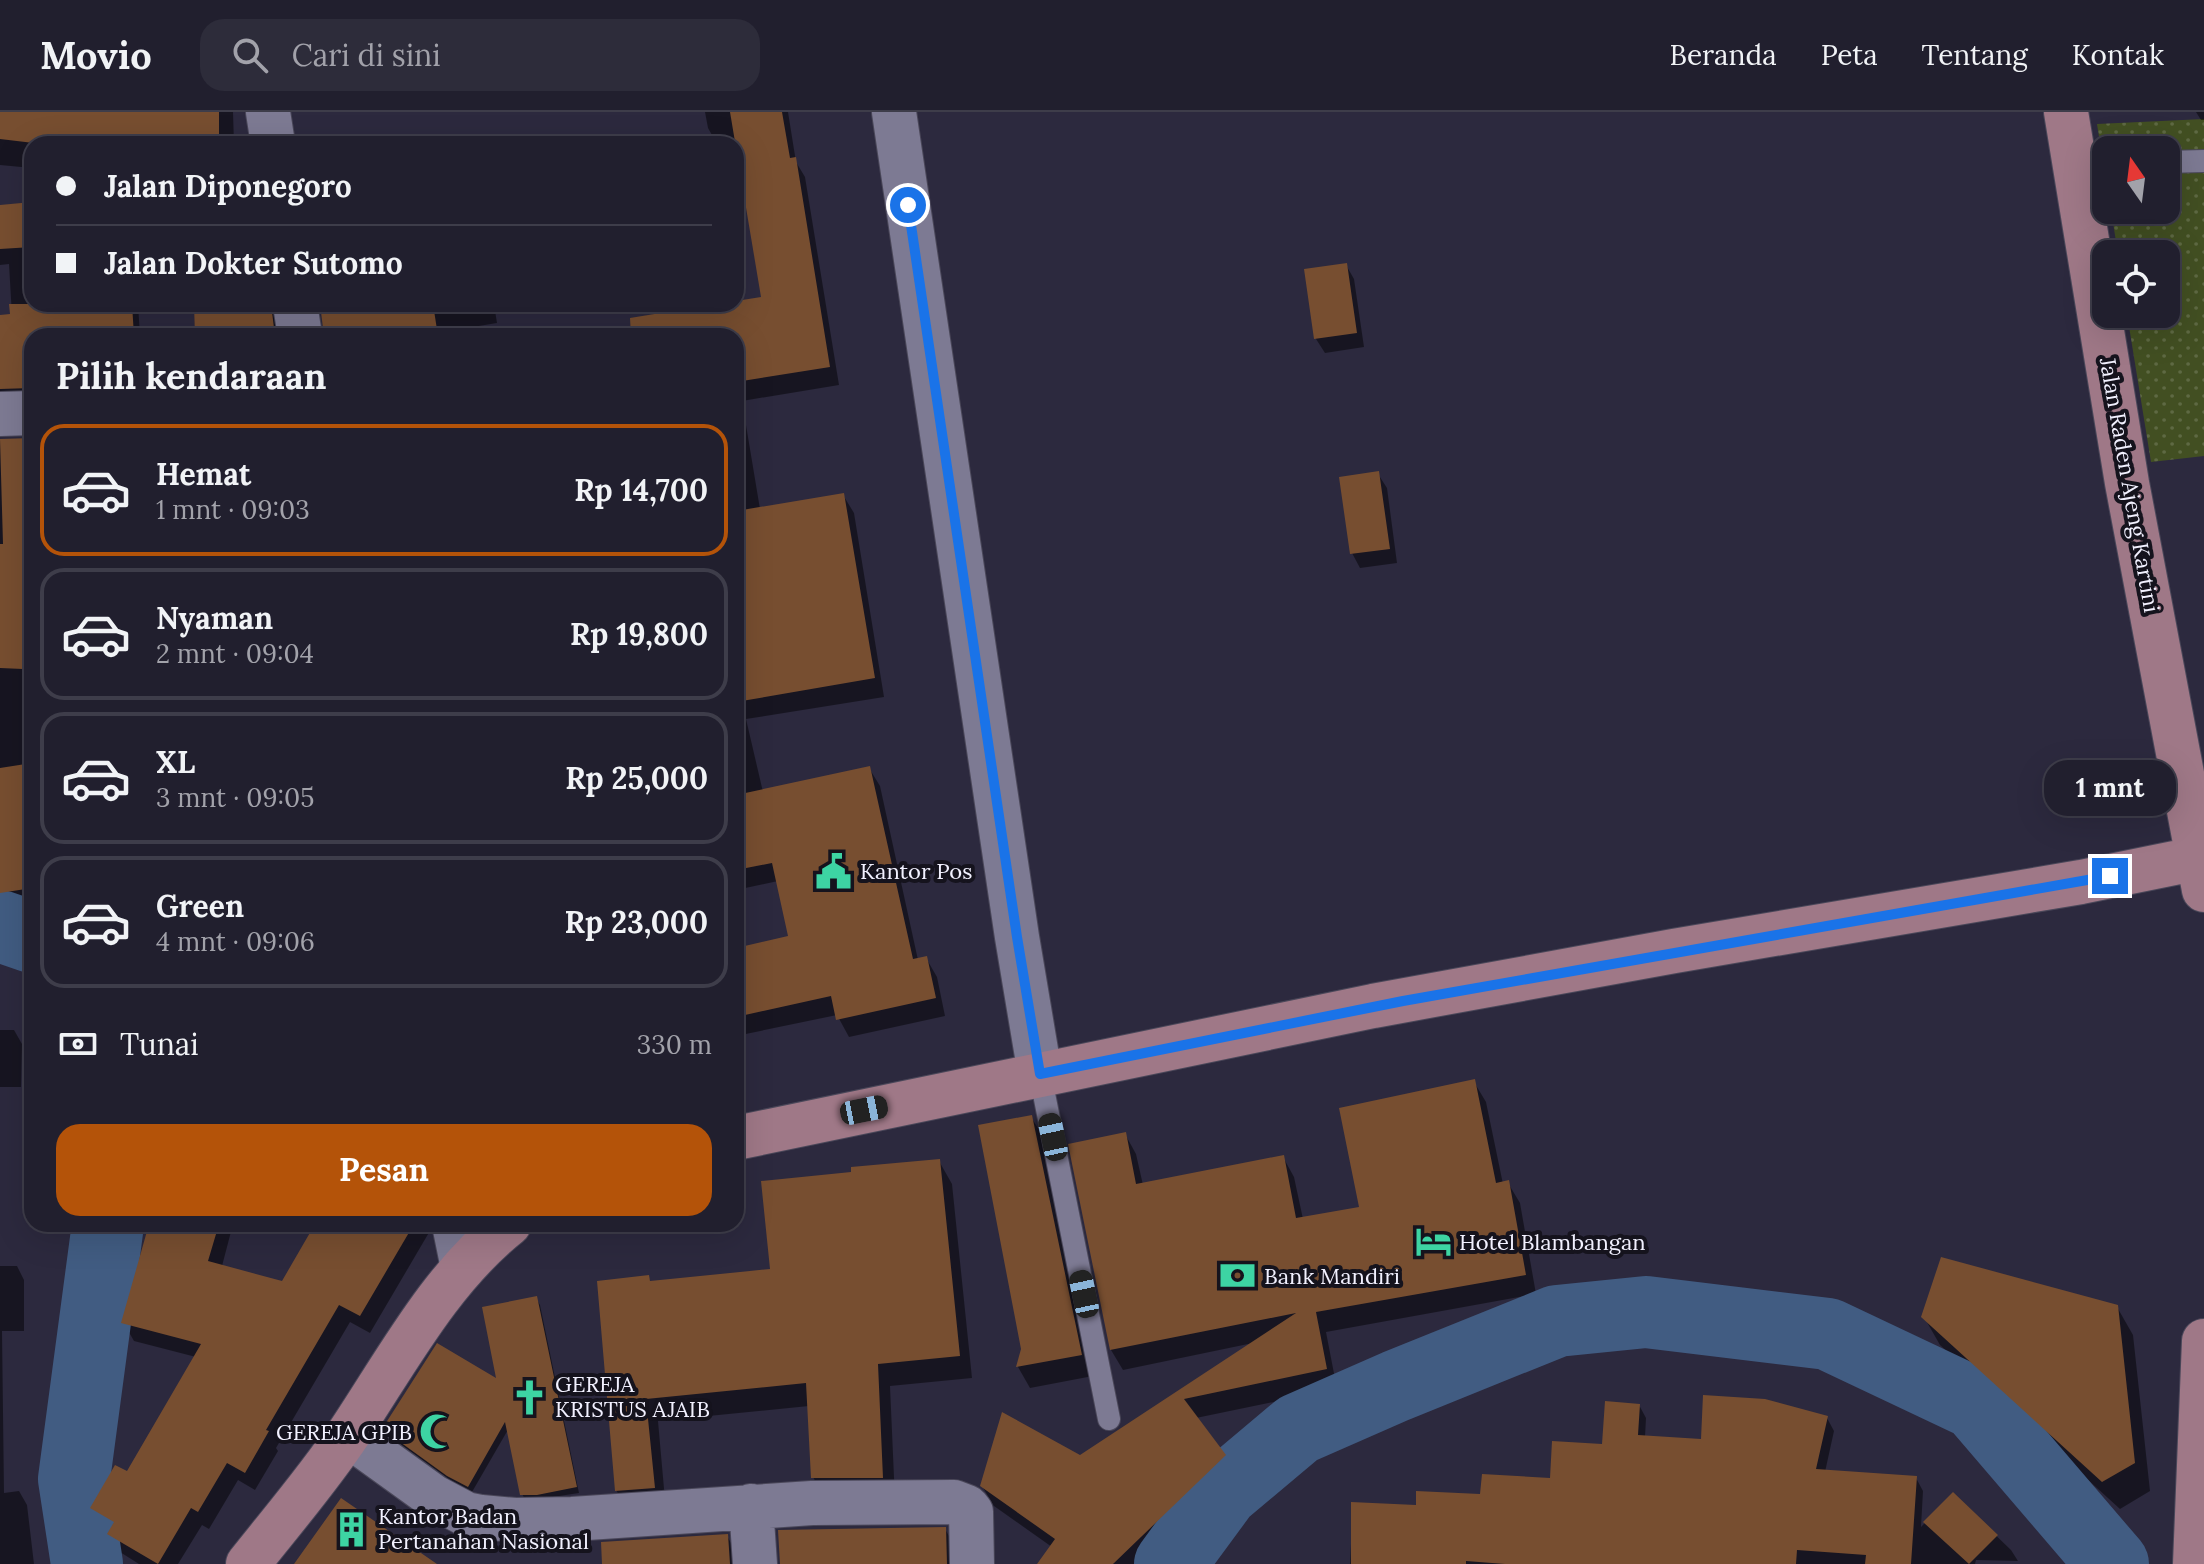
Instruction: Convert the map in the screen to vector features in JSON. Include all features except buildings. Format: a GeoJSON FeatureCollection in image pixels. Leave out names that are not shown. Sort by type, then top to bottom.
{"type":"FeatureCollection","features":[{"type":"Feature","properties":{"kind":"main road","name":"Jalan Raden Ajeng Kartini"},"geometry":{"type":"LineString","coordinates":[[2066,112],[2091,165],[2127,483],[2202,868]]}},
{"type":"Feature","properties":{"kind":"main road"},"geometry":{"type":"LineString","coordinates":[[744,1136],[1373,1006],[2081,882],[2202,868]]}},
{"type":"Feature","properties":{"kind":"main road"},"geometry":{"type":"LineString","coordinates":[[248,1564],[348,1435],[403,1347],[463,1268],[501,1232]]}},
{"type":"Feature","properties":{"kind":"main road"},"geometry":{"type":"LineString","coordinates":[[2195,1564],[2204,1341]]}},
{"type":"Feature","properties":{"kind":"street"},"geometry":{"type":"LineString","coordinates":[[268,112],[272,136]]}},
{"type":"Feature","properties":{"kind":"street"},"geometry":{"type":"LineString","coordinates":[[894,112],[1040,1074]]}},
{"type":"Feature","properties":{"kind":"street"},"geometry":{"type":"LineString","coordinates":[[0,414],[24,413]]}},
{"type":"Feature","properties":{"kind":"street"},"geometry":{"type":"LineString","coordinates":[[456,1232],[463,1268]]}},
{"type":"Feature","properties":{"kind":"street"},"geometry":{"type":"LineString","coordinates":[[348,1435],[434,1497],[466,1514],[481,1517],[572,1519],[751,1506],[954,1502],[971,1512],[972,1564]]}},
{"type":"Feature","properties":{"kind":"street"},"geometry":{"type":"LineString","coordinates":[[751,1506],[755,1564]]}},
{"type":"Feature","properties":{"kind":"lane"},"geometry":{"type":"LineString","coordinates":[[2180,162],[2204,161]]}},
{"type":"Feature","properties":{"kind":"lane"},"geometry":{"type":"LineString","coordinates":[[1040,1074],[1109,1419]]}},
{"type":"Feature","properties":{"kind":"green space"},"geometry":{"type":"Polygon","coordinates":[[[2204,119],[2204,456],[2151,462],[2129,328],[2180,328],[2180,240],[2116,240],[2113,224],[2180,224],[2180,136],[2099,136],[2097,124],[2204,119]]]}},
{"type":"Feature","properties":{"kind":"waterway"},"geometry":{"type":"LineString","coordinates":[[0,926],[24,934]]}},
{"type":"Feature","properties":{"kind":"waterway"},"geometry":{"type":"LineString","coordinates":[[87,1564],[74,1479],[107,1232]]}},
{"type":"Feature","properties":{"kind":"waterway"},"geometry":{"type":"LineString","coordinates":[[1170,1564],[1223,1492],[1298,1429],[1557,1321],[1646,1312],[1828,1334],[1976,1404],[2113,1564]]}},
{"type":"Feature","properties":{"kind":"place","name":"Kantor Pos"},"geometry":{"type":"Point","coordinates":[834,871]}},
{"type":"Feature","properties":{"kind":"place","name":"Hotel Blambangan"},"geometry":{"type":"Point","coordinates":[1433,1242]}},
{"type":"Feature","properties":{"kind":"place","name":"Bank Mandiri"},"geometry":{"type":"Point","coordinates":[1238,1276]}},
{"type":"Feature","properties":{"kind":"place","name":"GEREJA KRISTUS AJAIB"},"geometry":{"type":"Point","coordinates":[529,1397]}},
{"type":"Feature","properties":{"kind":"place","name":"GEREJA GPIB"},"geometry":{"type":"Point","coordinates":[438,1432]}},
{"type":"Feature","properties":{"kind":"place","name":"Kantor Badan Pertanahan Nasional"},"geometry":{"type":"Point","coordinates":[352,1529]}},
{"type":"Feature","properties":{"kind":"route"},"geometry":{"type":"LineString","coordinates":[[908,205],[1040,1074],[1403,1001],[2110,876]]}}]}
